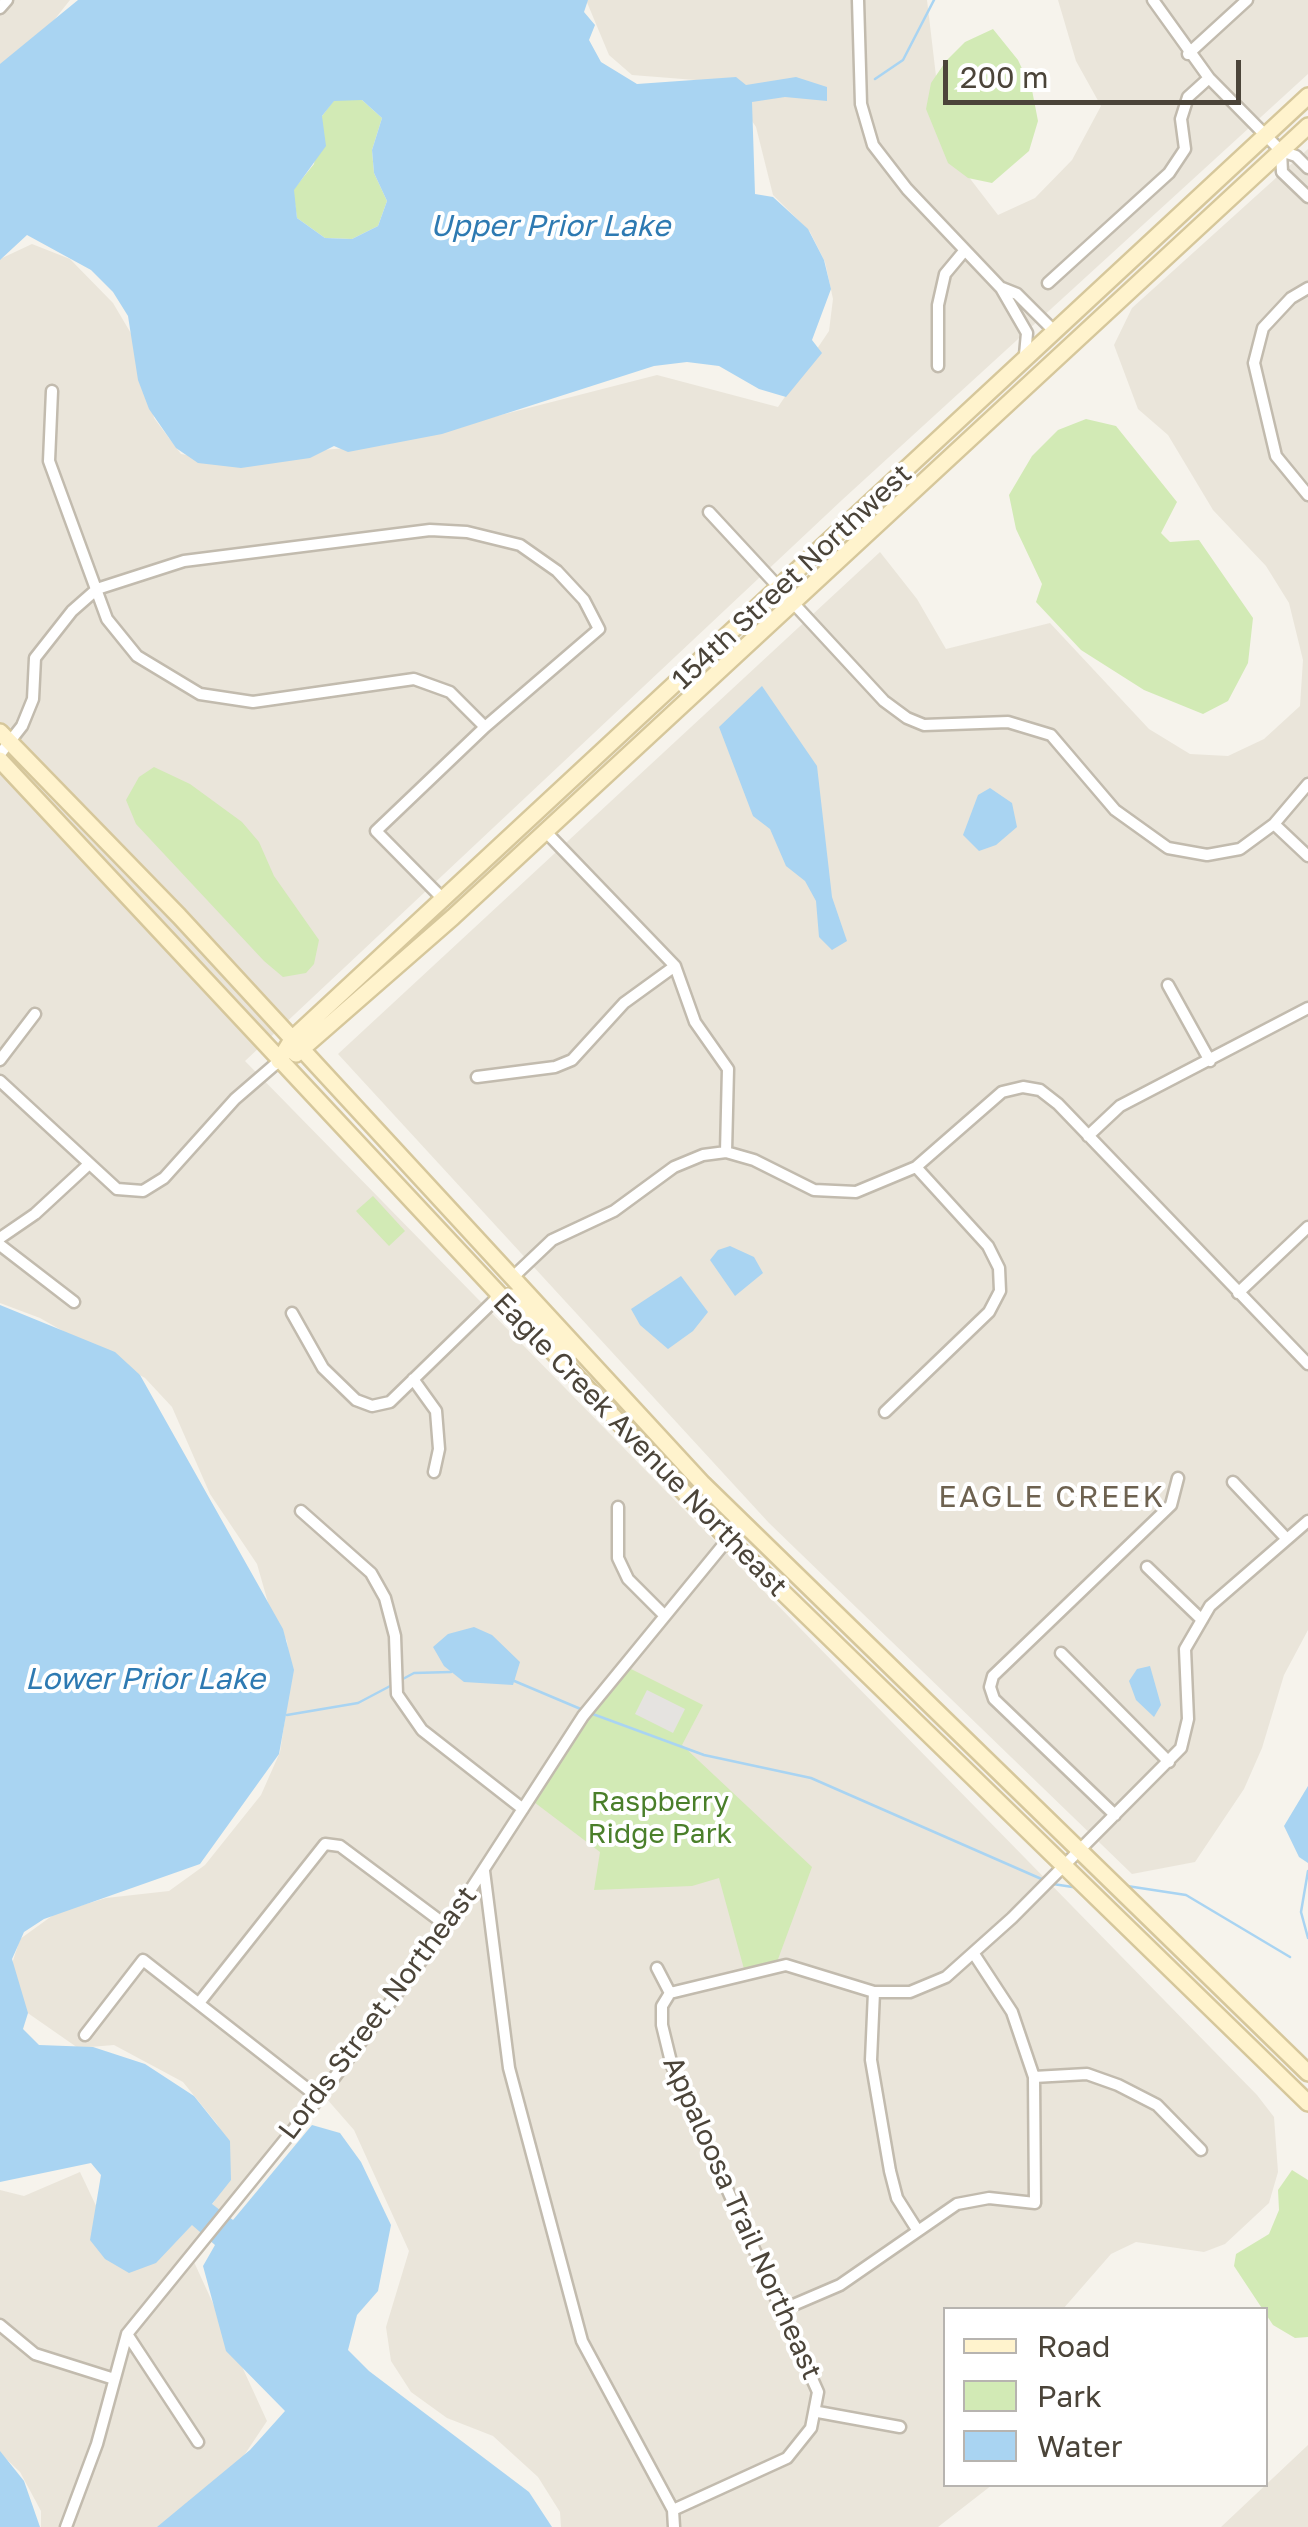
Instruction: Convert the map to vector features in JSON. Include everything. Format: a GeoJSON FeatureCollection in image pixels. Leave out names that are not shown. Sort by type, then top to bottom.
{"type":"FeatureCollection","features":[{"type":"Feature","properties":{"kind":"main road","name":"154th Street Northwest"},"geometry":{"type":"LineString","coordinates":[[279,1061],[292,1038],[1308,96]]}},
{"type":"Feature","properties":{"kind":"main road","name":"154th Street Northwest"},"geometry":{"type":"LineString","coordinates":[[279,1061],[305,1051],[1308,126]]}},
{"type":"Feature","properties":{"kind":"main road"},"geometry":{"type":"LineString","coordinates":[[960,446],[998,397],[1053,345],[1057,335],[1053,330]]}},
{"type":"Feature","properties":{"kind":"main road","name":"Eagle Creek Avenue Northeast"},"geometry":{"type":"LineString","coordinates":[[3,746],[305,1051],[595,1368],[742,1522],[1308,2073]]}},
{"type":"Feature","properties":{"kind":"main road","name":"Eagle Creek Avenue Northeast"},"geometry":{"type":"LineString","coordinates":[[3,746],[279,1061],[727,1538],[1308,2104]]}},
{"type":"Feature","properties":{"kind":"main road"},"geometry":{"type":"LineString","coordinates":[[498,1297],[514,1297],[563,1346],[595,1368]]}},
{"type":"Feature","properties":{"kind":"street"},"geometry":{"type":"LineString","coordinates":[[0,8],[7,0]]}},
{"type":"Feature","properties":{"kind":"street"},"geometry":{"type":"LineString","coordinates":[[858,0],[861,104],[873,145],[1002,288],[1026,334],[1025,356]]}},
{"type":"Feature","properties":{"kind":"street"},"geometry":{"type":"LineString","coordinates":[[1152,0],[1209,78],[1281,151],[1296,156],[1308,168]]}},
{"type":"Feature","properties":{"kind":"street"},"geometry":{"type":"LineString","coordinates":[[1188,54],[1247,0]]}},
{"type":"Feature","properties":{"kind":"street"},"geometry":{"type":"LineString","coordinates":[[1048,283],[1169,173],[1185,149],[1181,119],[1188,97],[1209,78]]}},
{"type":"Feature","properties":{"kind":"street"},"geometry":{"type":"LineString","coordinates":[[1281,151],[1282,172],[1308,197]]}},
{"type":"Feature","properties":{"kind":"street"},"geometry":{"type":"LineString","coordinates":[[938,366],[938,305],[945,274],[965,250]]}},
{"type":"Feature","properties":{"kind":"street"},"geometry":{"type":"LineString","coordinates":[[1002,288],[1017,294],[1053,330]]}},
{"type":"Feature","properties":{"kind":"street"},"geometry":{"type":"LineString","coordinates":[[1308,288],[1290,298],[1263,328],[1254,363],[1276,456],[1308,496]]}},
{"type":"Feature","properties":{"kind":"street"},"geometry":{"type":"LineString","coordinates":[[52,391],[50,462],[107,619],[137,656],[200,694],[253,702],[414,679],[450,692],[485,727]]}},
{"type":"Feature","properties":{"kind":"street"},"geometry":{"type":"LineString","coordinates":[[709,512],[884,701],[906,718],[924,725],[1008,722],[1051,735],[1115,810],[1168,848],[1206,855],[1240,849],[1274,824],[1308,784]]}},
{"type":"Feature","properties":{"kind":"street"},"geometry":{"type":"LineString","coordinates":[[3,746],[22,726],[33,699],[35,658],[72,611],[97,588],[184,562],[430,530],[468,532],[520,546],[557,571],[584,600],[599,630],[485,727],[376,831],[444,901]]}},
{"type":"Feature","properties":{"kind":"street"},"geometry":{"type":"LineString","coordinates":[[1274,824],[1308,856]]}},
{"type":"Feature","properties":{"kind":"street"},"geometry":{"type":"LineString","coordinates":[[546,832],[675,966],[695,1022],[728,1070],[726,1152]]}},
{"type":"Feature","properties":{"kind":"street"},"geometry":{"type":"LineString","coordinates":[[477,1077],[556,1068],[572,1060],[624,1003],[675,966]]}},
{"type":"Feature","properties":{"kind":"street"},"geometry":{"type":"LineString","coordinates":[[1168,984],[1210,1061]]}},
{"type":"Feature","properties":{"kind":"street"},"geometry":{"type":"LineString","coordinates":[[1088,1136],[1120,1106],[1308,1008]]}},
{"type":"Feature","properties":{"kind":"street"},"geometry":{"type":"LineString","coordinates":[[0,1060],[36,1014]]}},
{"type":"Feature","properties":{"kind":"street","name":"154th Street Northwest"},"geometry":{"type":"LineString","coordinates":[[0,1080],[116,1190],[144,1191],[164,1178],[236,1100],[279,1061]]}},
{"type":"Feature","properties":{"kind":"street"},"geometry":{"type":"LineString","coordinates":[[513,1277],[552,1240],[639,1196],[674,1167],[726,1152],[754,1160],[814,1190],[856,1192],[916,1168],[1002,1092],[1023,1087],[1040,1090],[1088,1136],[1308,1364]]}},
{"type":"Feature","properties":{"kind":"street"},"geometry":{"type":"LineString","coordinates":[[74,1302],[0,1241],[88,1165]]}},
{"type":"Feature","properties":{"kind":"street"},"geometry":{"type":"LineString","coordinates":[[885,1412],[989,1312],[1000,1291],[999,1268],[988,1246],[916,1168]]}},
{"type":"Feature","properties":{"kind":"street"},"geometry":{"type":"LineString","coordinates":[[1238,1292],[1308,1227]]}},
{"type":"Feature","properties":{"kind":"street"},"geometry":{"type":"LineString","coordinates":[[292,1313],[309,1349],[356,1400],[372,1406],[390,1402],[498,1297]]}},
{"type":"Feature","properties":{"kind":"street"},"geometry":{"type":"LineString","coordinates":[[413,1380],[436,1411],[439,1449],[434,1472]]}},
{"type":"Feature","properties":{"kind":"street"},"geometry":{"type":"LineString","coordinates":[[1114,1815],[994,1698],[990,1688],[993,1676],[1172,1505],[1178,1478]]}},
{"type":"Feature","properties":{"kind":"street"},"geometry":{"type":"LineString","coordinates":[[1233,1482],[1285,1537]]}},
{"type":"Feature","properties":{"kind":"street"},"geometry":{"type":"LineString","coordinates":[[618,1507],[618,1558],[628,1580],[663,1614]]}},
{"type":"Feature","properties":{"kind":"street"},"geometry":{"type":"LineString","coordinates":[[301,1511],[371,1574],[385,1598],[395,1636],[397,1694],[422,1730],[523,1809]]}},
{"type":"Feature","properties":{"kind":"street"},"geometry":{"type":"LineString","coordinates":[[657,1968],[670,1993],[786,1966],[874,1992],[910,1992],[946,1977],[1169,1762],[1180,1748],[1188,1719],[1185,1650],[1210,1606],[1308,1520]]}},
{"type":"Feature","properties":{"kind":"street","name":"Lords Street Northeast"},"geometry":{"type":"LineString","coordinates":[[66,2527],[96,2444],[127,2334],[319,2098],[447,1926],[583,1716],[742,1522]]}},
{"type":"Feature","properties":{"kind":"street"},"geometry":{"type":"LineString","coordinates":[[1148,1566],[1202,1620]]}},
{"type":"Feature","properties":{"kind":"street"},"geometry":{"type":"LineString","coordinates":[[1062,1652],[1169,1762]]}},
{"type":"Feature","properties":{"kind":"street"},"geometry":{"type":"LineString","coordinates":[[200,2003],[325,1844],[340,1846],[447,1926]]}},
{"type":"Feature","properties":{"kind":"street"},"geometry":{"type":"LineString","coordinates":[[484,1870],[510,2068],[582,2341],[673,2510],[674,2527]]}},
{"type":"Feature","properties":{"kind":"street"},"geometry":{"type":"LineString","coordinates":[[784,2309],[840,2285],[916,2228],[957,2204],[988,2198],[1035,2203],[1034,2077],[1012,2012],[974,1954]]}},
{"type":"Feature","properties":{"kind":"street"},"geometry":{"type":"LineString","coordinates":[[85,2035],[143,1960],[319,2098]]}},
{"type":"Feature","properties":{"kind":"street"},"geometry":{"type":"LineString","coordinates":[[874,1992],[871,2060],[890,2171],[897,2198],[916,2228]]}},
{"type":"Feature","properties":{"kind":"street","name":"Appaloosa Trail Northeast"},"geometry":{"type":"LineString","coordinates":[[670,1993],[662,2006],[662,2025],[672,2066],[812,2374],[818,2412],[801,2445],[787,2458],[673,2510]]}},
{"type":"Feature","properties":{"kind":"street"},"geometry":{"type":"LineString","coordinates":[[1034,2077],[1087,2074],[1118,2085],[1158,2105],[1201,2150]]}},
{"type":"Feature","properties":{"kind":"street"},"geometry":{"type":"LineString","coordinates":[[0,2325],[35,2354],[112,2378]]}},
{"type":"Feature","properties":{"kind":"street"},"geometry":{"type":"LineString","coordinates":[[127,2334],[198,2442]]}},
{"type":"Feature","properties":{"kind":"street"},"geometry":{"type":"LineString","coordinates":[[818,2412],[900,2427]]}},
{"type":"Feature","properties":{"kind":"shaded area"},"geometry":{"type":"Polygon","coordinates":[[[0,0],[70,0],[0,88],[0,0]]]}},
{"type":"Feature","properties":{"kind":"shaded area"},"geometry":{"type":"Polygon","coordinates":[[[586,0],[927,0],[940,110],[958,163],[998,215],[1035,198],[1072,160],[1101,106],[1076,61],[1058,0],[1308,0],[1308,74],[842,500],[245,1061],[1257,2095],[1274,2117],[1278,2172],[1269,2203],[1225,2244],[1204,2252],[1136,2242],[1111,2254],[1065,2307],[943,2307],[943,2487],[989,2487],[938,2527],[561,2527],[560,2512],[538,2477],[493,2436],[447,2418],[411,2392],[391,2361],[386,2327],[409,2251],[354,2130],[326,2098],[194,2262],[267,2421],[239,2463],[161,2527],[41,2527],[41,2511],[20,2472],[0,2453],[0,2190],[24,2196],[80,2172],[127,2271],[154,2263],[214,2202],[228,2174],[228,2146],[217,2124],[183,2082],[114,2045],[78,2048],[22,2009],[9,1973],[20,1939],[56,1913],[106,1898],[169,1891],[205,1865],[261,1795],[280,1752],[291,1678],[287,1641],[271,1613],[257,1564],[210,1494],[172,1407],[145,1378],[40,1318],[0,1303],[0,259],[32,244],[70,259],[113,303],[142,352],[154,418],[181,454],[211,459],[384,445],[657,375],[778,407],[829,331],[833,299],[825,262],[810,232],[773,195],[756,127],[735,95],[708,81],[632,75],[609,55],[586,0]]]}},
{"type":"Feature","properties":{"kind":"shaded area"},"geometry":{"type":"Polygon","coordinates":[[[1308,149],[1308,1630],[1284,1675],[1262,1748],[1244,1789],[1195,1862],[1132,1874],[769,1523],[338,1054],[880,552],[917,599],[946,649],[1050,623],[1149,729],[1190,754],[1228,756],[1264,739],[1300,706],[1303,660],[1289,603],[1266,566],[1213,510],[1168,435],[1138,409],[1114,345],[1132,308],[1308,149]]]}},
{"type":"Feature","properties":{"kind":"shaded area"},"geometry":{"type":"Polygon","coordinates":[[[647,1690],[685,1709],[673,1733],[635,1714],[647,1690]]]}},
{"type":"Feature","properties":{"kind":"shaded area"},"geometry":{"type":"Polygon","coordinates":[[[1308,2445],[1308,2527],[1221,2527],[1268,2487],[1308,2445]]]}},
{"type":"Feature","properties":{"kind":"green space"},"geometry":{"type":"Polygon","coordinates":[[[993,29],[1018,60],[1032,90],[1038,121],[1029,151],[992,183],[968,178],[948,163],[926,109],[931,83],[946,61],[965,42],[993,29]]]}},
{"type":"Feature","properties":{"kind":"green space"},"geometry":{"type":"Polygon","coordinates":[[[334,100],[362,100],[382,118],[372,150],[374,173],[387,201],[378,226],[352,239],[325,238],[297,218],[293,190],[314,164],[322,116],[334,100]]]}},
{"type":"Feature","properties":{"kind":"green space"},"geometry":{"type":"Polygon","coordinates":[[[1086,419],[1116,426],[1177,502],[1161,533],[1170,542],[1199,540],[1253,618],[1248,663],[1228,701],[1203,714],[1144,690],[1081,650],[1036,602],[1042,584],[1016,529],[1009,495],[1032,456],[1058,430],[1086,419]]]}},
{"type":"Feature","properties":{"kind":"green space"},"geometry":{"type":"Polygon","coordinates":[[[154,767],[190,784],[242,822],[259,842],[274,876],[319,940],[314,964],[306,973],[283,977],[264,961],[136,824],[126,800],[139,777],[154,767]]]}},
{"type":"Feature","properties":{"kind":"green space"},"geometry":{"type":"Polygon","coordinates":[[[373,1196],[405,1231],[389,1246],[356,1211],[373,1196]]]}},
{"type":"Feature","properties":{"kind":"green space","name":"Raspberry Ridge Park"},"geometry":{"type":"Polygon","coordinates":[[[623,1665],[703,1705],[682,1745],[812,1867],[777,1962],[744,1969],[719,1878],[692,1886],[594,1890],[600,1852],[530,1799],[623,1665]]]}},
{"type":"Feature","properties":{"kind":"green space"},"geometry":{"type":"Polygon","coordinates":[[[1292,2170],[1308,2180],[1308,2337],[1295,2338],[1273,2325],[1268,2307],[1261,2307],[1234,2266],[1236,2254],[1269,2234],[1279,2210],[1278,2190],[1292,2170]]]}},
{"type":"Feature","properties":{"kind":"water","name":"Upper Prior Lake"},"geometry":{"type":"Polygon","coordinates":[[[78,0],[588,0],[584,12],[595,25],[589,40],[601,62],[637,84],[736,77],[746,85],[796,77],[827,87],[827,101],[785,97],[752,102],[755,194],[773,197],[808,229],[824,260],[831,289],[812,340],[822,353],[786,397],[759,389],[719,366],[687,362],[654,366],[442,434],[348,452],[334,446],[310,458],[241,468],[198,463],[176,448],[149,409],[138,380],[128,316],[113,292],[91,270],[27,235],[0,260],[0,64],[78,0]],[[362,100],[334,101],[322,116],[326,146],[294,190],[297,218],[325,238],[352,239],[378,226],[387,201],[374,173],[372,150],[382,118],[362,100]]]}},
{"type":"Feature","properties":{"kind":"water"},"geometry":{"type":"Polygon","coordinates":[[[762,686],[817,766],[832,897],[847,941],[832,950],[819,937],[816,901],[805,881],[786,866],[770,829],[753,816],[719,727],[762,686]]]}},
{"type":"Feature","properties":{"kind":"water"},"geometry":{"type":"Polygon","coordinates":[[[990,788],[1012,803],[1017,827],[996,845],[979,851],[963,835],[978,795],[990,788]]]}},
{"type":"Feature","properties":{"kind":"water"},"geometry":{"type":"Polygon","coordinates":[[[730,1246],[754,1257],[763,1273],[735,1296],[710,1260],[718,1250],[730,1246]]]}},
{"type":"Feature","properties":{"kind":"water"},"geometry":{"type":"Polygon","coordinates":[[[681,1276],[708,1312],[693,1331],[668,1349],[640,1325],[631,1309],[681,1276]]]}},
{"type":"Feature","properties":{"kind":"water","name":"Lower Prior Lake"},"geometry":{"type":"Polygon","coordinates":[[[0,1305],[115,1352],[140,1375],[283,1629],[294,1670],[279,1754],[200,1864],[44,1919],[24,1932],[12,1959],[28,2013],[23,2029],[39,2045],[93,2047],[145,2064],[194,2096],[230,2141],[231,2180],[212,2204],[233,2220],[312,2125],[340,2133],[361,2162],[391,2225],[378,2291],[357,2315],[348,2350],[369,2371],[529,2492],[552,2527],[157,2527],[250,2450],[285,2411],[226,2351],[203,2266],[215,2245],[192,2225],[156,2263],[129,2273],[105,2259],[90,2240],[101,2175],[91,2163],[0,2182],[0,1305]]]}},
{"type":"Feature","properties":{"kind":"water"},"geometry":{"type":"Polygon","coordinates":[[[474,1627],[492,1635],[520,1662],[513,1685],[464,1682],[444,1666],[433,1647],[448,1634],[474,1627]]]}},
{"type":"Feature","properties":{"kind":"water"},"geometry":{"type":"Polygon","coordinates":[[[1150,1666],[1161,1705],[1154,1717],[1136,1700],[1129,1681],[1137,1669],[1150,1666]]]}},
{"type":"Feature","properties":{"kind":"water"},"geometry":{"type":"Polygon","coordinates":[[[1308,1786],[1308,1863],[1299,1857],[1284,1826],[1308,1786]]]}},
{"type":"Feature","properties":{"kind":"water"},"geometry":{"type":"Polygon","coordinates":[[[0,2451],[24,2481],[40,2527],[0,2527],[0,2451]]]}},
{"type":"Feature","properties":{"kind":"waterway"},"geometry":{"type":"LineString","coordinates":[[875,79],[903,60],[934,0]]}},
{"type":"Feature","properties":{"kind":"waterway"},"geometry":{"type":"LineString","coordinates":[[401,1680],[414,1673],[451,1672]]}},
{"type":"Feature","properties":{"kind":"waterway"},"geometry":{"type":"LineString","coordinates":[[512,1680],[583,1710]]}},
{"type":"Feature","properties":{"kind":"waterway"},"geometry":{"type":"LineString","coordinates":[[287,1715],[358,1703],[394,1684]]}},
{"type":"Feature","properties":{"kind":"waterway"},"geometry":{"type":"LineString","coordinates":[[590,1713],[704,1755],[811,1778],[1046,1881]]}},
{"type":"Feature","properties":{"kind":"waterway"},"geometry":{"type":"LineString","coordinates":[[1308,1871],[1301,1912],[1308,1938]]}},
{"type":"Feature","properties":{"kind":"waterway"},"geometry":{"type":"LineString","coordinates":[[1053,1884],[1079,1888]]}},
{"type":"Feature","properties":{"kind":"waterway"},"geometry":{"type":"LineString","coordinates":[[1127,1886],[1186,1895],[1290,1957]]}},
{"type":"Feature","properties":{"kind":"district","name":"EAGLE CREEK"},"geometry":{"type":"Point","coordinates":[1052,1497]}}]}
